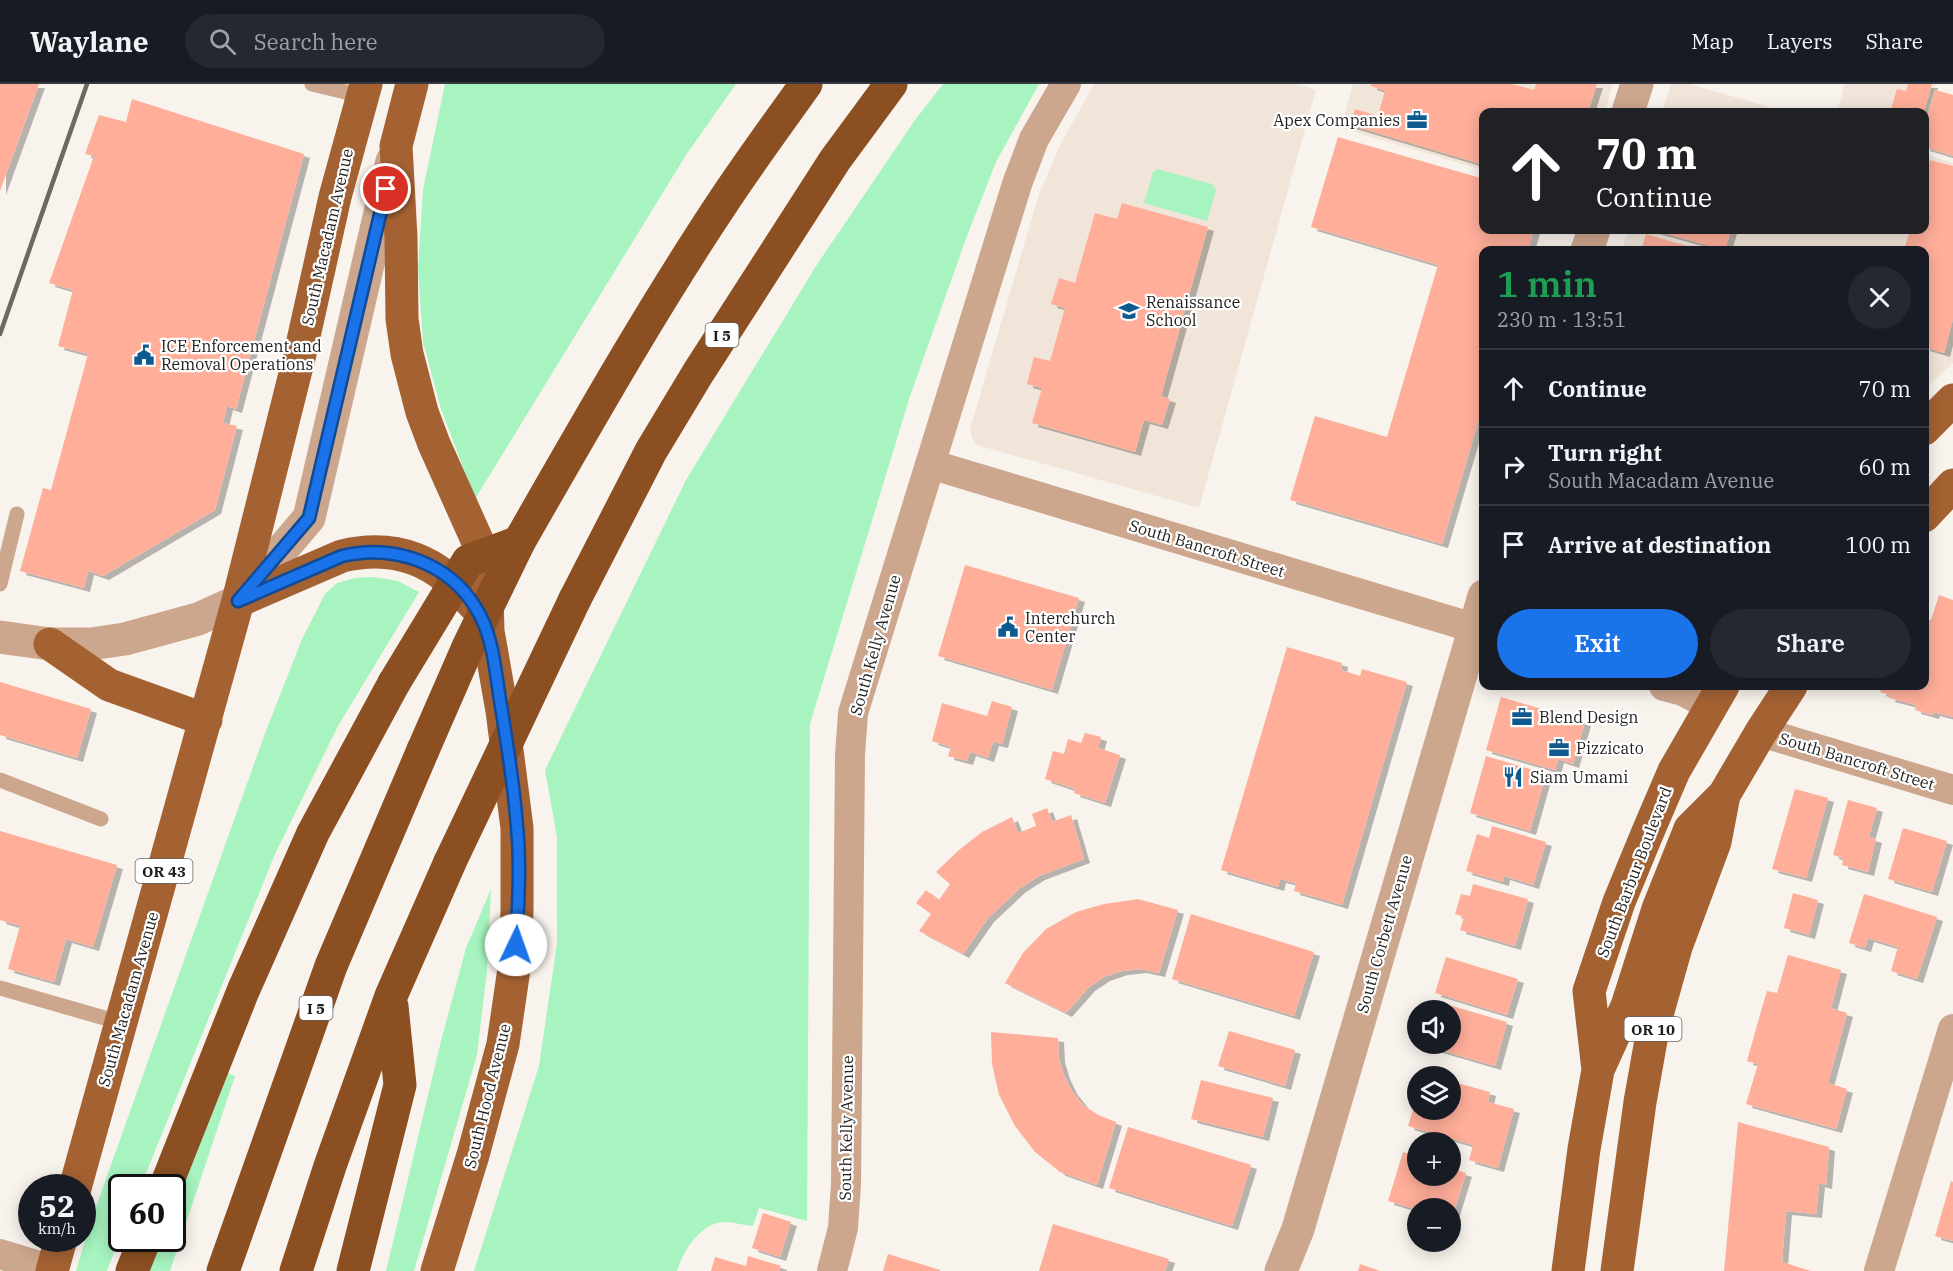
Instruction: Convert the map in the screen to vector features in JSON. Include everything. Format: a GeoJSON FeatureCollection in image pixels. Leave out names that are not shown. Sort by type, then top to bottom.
{"type":"FeatureCollection","features":[{"type":"Feature","properties":{"kind":"highway","name":"I 5"},"geometry":{"type":"LineString","coordinates":[[223,1271],[331,966],[468,647],[519,543],[629,352],[677,274],[725,198],[806,84]]}},
{"type":"Feature","properties":{"kind":"highway","name":"I 5"},"geometry":{"type":"LineString","coordinates":[[296,1271],[330,1166],[391,996],[450,862],[574,599],[651,451],[698,373],[835,160],[891,84]]}},
{"type":"Feature","properties":{"kind":"highway"},"geometry":{"type":"LineString","coordinates":[[171,1174],[243,991],[313,833],[394,683],[468,561],[519,543]]}},
{"type":"Feature","properties":{"kind":"highway"},"geometry":{"type":"LineString","coordinates":[[353,1271],[400,1084],[391,996]]}},
{"type":"Feature","properties":{"kind":"highway"},"geometry":{"type":"LineString","coordinates":[[132,1271],[140,1252]]}},
{"type":"Feature","properties":{"kind":"main road","name":"South Macadam Avenue"},"geometry":{"type":"LineString","coordinates":[[396,146],[412,84]]}},
{"type":"Feature","properties":{"kind":"main road","name":"South Macadam Avenue"},"geometry":{"type":"LineString","coordinates":[[79,1174],[238,601],[300,354],[335,197],[364,90]]}},
{"type":"Feature","properties":{"kind":"main road"},"geometry":{"type":"LineString","coordinates":[[396,146],[401,238],[402,320],[407,354],[422,412],[434,444],[486,560],[488,631]]}},
{"type":"Feature","properties":{"kind":"main road"},"geometry":{"type":"LineString","coordinates":[[1929,424],[1953,400]]}},
{"type":"Feature","properties":{"kind":"main road"},"geometry":{"type":"LineString","coordinates":[[1929,511],[1953,485]]}},
{"type":"Feature","properties":{"kind":"main road"},"geometry":{"type":"LineString","coordinates":[[238,601],[342,556],[357,552],[399,553],[436,568],[459,587],[476,607],[488,631]]}},
{"type":"Feature","properties":{"kind":"main road","name":"South Hood Avenue"},"geometry":{"type":"LineString","coordinates":[[436,1271],[490,1097],[503,1044],[515,962],[518,912],[517,828],[504,723],[488,631]]}},
{"type":"Feature","properties":{"kind":"main road"},"geometry":{"type":"LineString","coordinates":[[50,644],[110,685],[206,720]]}},
{"type":"Feature","properties":{"kind":"main road","name":"South Barbur Boulevard"},"geometry":{"type":"LineString","coordinates":[[1568,1271],[1584,1149],[1598,1070],[1627,1006],[1658,909],[1690,828],[1724,795],[1788,690]]}},
{"type":"Feature","properties":{"kind":"main road","name":"South Barbur Boulevard"},"geometry":{"type":"LineString","coordinates":[[1598,1070],[1589,992],[1619,902],[1674,771],[1716,696]]}},
{"type":"Feature","properties":{"kind":"main road","name":"OR 10"},"geometry":{"type":"LineString","coordinates":[[1617,1271],[1640,1102],[1653,1029],[1676,947],[1715,842],[1724,795]]}},
{"type":"Feature","properties":{"kind":"main road"},"geometry":{"type":"LineString","coordinates":[[53,1270],[58,1252]]}},
{"type":"Feature","properties":{"kind":"street","name":"South Kelly Avenue"},"geometry":{"type":"LineString","coordinates":[[832,1271],[843,1228],[846,1184],[850,755],[853,713],[1017,184],[1035,139],[1066,84]]}},
{"type":"Feature","properties":{"kind":"street"},"geometry":{"type":"LineString","coordinates":[[1629,108],[1637,84]]}},
{"type":"Feature","properties":{"kind":"street","name":"South Macadam Avenue"},"geometry":{"type":"LineString","coordinates":[[238,601],[309,518],[396,146]]}},
{"type":"Feature","properties":{"kind":"street","name":"South Bancroft Street"},"geometry":{"type":"LineString","coordinates":[[930,464],[1478,630]]}},
{"type":"Feature","properties":{"kind":"street"},"geometry":{"type":"LineString","coordinates":[[0,637],[50,644],[91,644],[125,639],[198,619],[238,601]]}},
{"type":"Feature","properties":{"kind":"street","name":"South Corbett Avenue"},"geometry":{"type":"LineString","coordinates":[[1281,1271],[1298,1229],[1478,630]]}},
{"type":"Feature","properties":{"kind":"street"},"geometry":{"type":"LineString","coordinates":[[1679,690],[1716,696]]}},
{"type":"Feature","properties":{"kind":"street","name":"South Bancroft Street"},"geometry":{"type":"LineString","coordinates":[[1761,732],[1953,790]]}},
{"type":"Feature","properties":{"kind":"street"},"geometry":{"type":"LineString","coordinates":[[1879,1271],[1953,1029]]}},
{"type":"Feature","properties":{"kind":"street"},"geometry":{"type":"LineString","coordinates":[[0,1254],[53,1270]]}},
{"type":"Feature","properties":{"kind":"lane"},"geometry":{"type":"LineString","coordinates":[[312,84],[364,90]]}},
{"type":"Feature","properties":{"kind":"lane"},"geometry":{"type":"LineString","coordinates":[[0,584],[17,514]]}},
{"type":"Feature","properties":{"kind":"lane"},"geometry":{"type":"LineString","coordinates":[[0,780],[101,819]]}},
{"type":"Feature","properties":{"kind":"lane"},"geometry":{"type":"LineString","coordinates":[[0,988],[122,1023]]}},
{"type":"Feature","properties":{"kind":"shaded area","name":"Renaissance School"},"geometry":{"type":"Polygon","coordinates":[[[1094,84],[1296,84],[1316,90],[1199,508],[977,445],[972,438],[970,429],[1039,194],[1060,145],[1094,84]]]}},
{"type":"Feature","properties":{"kind":"shaded area","name":"Apex Companies"},"geometry":{"type":"Polygon","coordinates":[[[1353,84],[1613,84],[1606,108],[1479,108],[1479,169],[1341,128],[1353,84]]]}},
{"type":"Feature","properties":{"kind":"shaded area"},"geometry":{"type":"Polygon","coordinates":[[[1671,84],[1690,84],[1772,108],[1663,108],[1671,84]]]}},
{"type":"Feature","properties":{"kind":"shaded area"},"geometry":{"type":"Polygon","coordinates":[[[1845,84],[1936,84],[1929,108],[1838,108],[1845,84]]]}},
{"type":"Feature","properties":{"kind":"shaded area"},"geometry":{"type":"Polygon","coordinates":[[[1929,155],[1953,163],[1953,363],[1929,385],[1929,246],[1623,246],[1627,234],[1929,234],[1929,155]]]}},
{"type":"Feature","properties":{"kind":"green space"},"geometry":{"type":"Polygon","coordinates":[[[445,84],[736,84],[686,155],[475,499],[441,409],[423,342],[418,268],[423,190],[445,84]]]}},
{"type":"Feature","properties":{"kind":"green space"},"geometry":{"type":"Polygon","coordinates":[[[943,84],[1039,84],[996,162],[967,236],[910,396],[810,724],[807,1221],[759,1208],[753,1226],[724,1222],[707,1227],[688,1247],[677,1271],[474,1271],[539,1066],[557,943],[557,837],[545,770],[686,480],[816,266],[915,120],[943,84]]]}},
{"type":"Feature","properties":{"kind":"green space"},"geometry":{"type":"Polygon","coordinates":[[[1157,169],[1212,184],[1216,190],[1207,221],[1144,203],[1153,172],[1157,169]]]}},
{"type":"Feature","properties":{"kind":"green space"},"geometry":{"type":"Polygon","coordinates":[[[374,577],[398,581],[419,592],[338,726],[275,854],[146,1174],[108,1174],[108,1252],[114,1252],[107,1271],[76,1271],[82,1252],[96,1252],[96,1207],[264,736],[302,639],[325,594],[337,583],[355,578],[374,577]]]}},
{"type":"Feature","properties":{"kind":"green space"},"geometry":{"type":"Polygon","coordinates":[[[491,889],[487,970],[477,1055],[414,1271],[386,1271],[441,1041],[466,948],[491,889]]]}},
{"type":"Feature","properties":{"kind":"green space"},"geometry":{"type":"Polygon","coordinates":[[[227,1073],[235,1076],[186,1223],[186,1177],[227,1073]]]}},
{"type":"Feature","properties":{"kind":"green space"},"geometry":{"type":"Polygon","coordinates":[[[156,1252],[176,1252],[170,1271],[148,1271],[156,1252]]]}},
{"type":"Feature","properties":{"kind":"building"},"geometry":{"type":"Polygon","coordinates":[[[0,84],[39,84],[0,191],[0,84]]]}},
{"type":"Feature","properties":{"kind":"building","name":"Apex Companies"},"geometry":{"type":"Polygon","coordinates":[[[1371,84],[1512,84],[1534,90],[1536,84],[1597,84],[1589,108],[1479,108],[1479,164],[1350,125],[1355,109],[1378,116],[1385,91],[1371,84]]]}},
{"type":"Feature","properties":{"kind":"building"},"geometry":{"type":"Polygon","coordinates":[[[1908,84],[1932,84],[1925,108],[1891,108],[1897,89],[1906,91],[1908,84]]]}},
{"type":"Feature","properties":{"kind":"building"},"geometry":{"type":"Polygon","coordinates":[[[1935,90],[1953,95],[1953,156],[1929,149],[1929,111],[1935,90]]]}},
{"type":"Feature","properties":{"kind":"building"},"geometry":{"type":"Polygon","coordinates":[[[132,99],[304,154],[236,409],[227,406],[223,423],[237,426],[215,510],[103,576],[88,571],[84,588],[20,571],[43,488],[51,490],[88,354],[58,346],[73,290],[49,283],[94,156],[85,154],[99,115],[126,122],[132,99]]]}},
{"type":"Feature","properties":{"kind":"building"},"geometry":{"type":"Polygon","coordinates":[[[1338,137],[1479,178],[1479,234],[1533,234],[1529,246],[1479,246],[1479,419],[1442,544],[1290,500],[1315,416],[1387,437],[1438,265],[1311,227],[1338,137]]]}},
{"type":"Feature","properties":{"kind":"building"},"geometry":{"type":"Polygon","coordinates":[[[1930,160],[1953,166],[1953,319],[1944,353],[1929,348],[1929,246],[1905,246],[1909,234],[1929,234],[1930,160]]]}},
{"type":"Feature","properties":{"kind":"building"},"geometry":{"type":"Polygon","coordinates":[[[1122,203],[1208,227],[1161,396],[1170,399],[1162,425],[1144,420],[1135,452],[1032,423],[1042,388],[1027,384],[1034,357],[1050,361],[1065,308],[1051,304],[1059,278],[1075,283],[1095,213],[1117,219],[1122,203]]]}},
{"type":"Feature","properties":{"kind":"building"},"geometry":{"type":"Polygon","coordinates":[[[1646,234],[1687,246],[1642,246],[1646,234]]]}},
{"type":"Feature","properties":{"kind":"building"},"geometry":{"type":"Polygon","coordinates":[[[1667,234],[1730,234],[1726,246],[1711,246],[1667,234]]]}},
{"type":"Feature","properties":{"kind":"building","name":"Interchurch Center"},"geometry":{"type":"Polygon","coordinates":[[[965,565],[1079,598],[1052,690],[938,656],[965,565]]]}},
{"type":"Feature","properties":{"kind":"building"},"geometry":{"type":"Polygon","coordinates":[[[1939,595],[1953,600],[1953,717],[1915,710],[1916,705],[1889,698],[1890,695],[1880,692],[1881,690],[1929,690],[1929,619],[1931,620],[1939,595]]]}},
{"type":"Feature","properties":{"kind":"building"},"geometry":{"type":"Polygon","coordinates":[[[1287,647],[1342,663],[1341,670],[1360,676],[1362,669],[1407,682],[1342,905],[1294,891],[1296,883],[1280,879],[1278,887],[1221,870],[1287,647]]]}},
{"type":"Feature","properties":{"kind":"building"},"geometry":{"type":"Polygon","coordinates":[[[0,682],[91,709],[77,758],[0,735],[0,682]]]}},
{"type":"Feature","properties":{"kind":"building"},"geometry":{"type":"Polygon","coordinates":[[[1501,697],[1585,722],[1573,764],[1558,759],[1555,770],[1486,750],[1501,697]]]}},
{"type":"Feature","properties":{"kind":"building"},"geometry":{"type":"Polygon","coordinates":[[[992,701],[1012,707],[1002,744],[993,742],[988,758],[970,752],[967,761],[948,756],[951,747],[932,741],[942,703],[987,716],[992,701]]]}},
{"type":"Feature","properties":{"kind":"building"},"geometry":{"type":"Polygon","coordinates":[[[1085,733],[1101,737],[1098,748],[1120,755],[1105,803],[1074,793],[1075,789],[1045,779],[1053,751],[1064,754],[1068,739],[1081,743],[1085,733]]]}},
{"type":"Feature","properties":{"kind":"building"},"geometry":{"type":"Polygon","coordinates":[[[1486,756],[1546,774],[1530,831],[1470,813],[1486,756]]]}},
{"type":"Feature","properties":{"kind":"building"},"geometry":{"type":"Polygon","coordinates":[[[1795,789],[1828,798],[1806,878],[1772,869],[1795,789]]]}},
{"type":"Feature","properties":{"kind":"building"},"geometry":{"type":"Polygon","coordinates":[[[1848,800],[1877,808],[1869,837],[1876,839],[1868,872],[1842,865],[1843,858],[1833,855],[1848,800]]]}},
{"type":"Feature","properties":{"kind":"building"},"geometry":{"type":"Polygon","coordinates":[[[1047,808],[1052,822],[1071,815],[1084,859],[1039,876],[1020,888],[988,918],[963,954],[919,931],[931,914],[916,903],[926,890],[939,900],[950,884],[936,872],[982,832],[1012,817],[1018,833],[1036,826],[1032,814],[1047,808]]]}},
{"type":"Feature","properties":{"kind":"building"},"geometry":{"type":"Polygon","coordinates":[[[1492,826],[1546,842],[1533,885],[1504,876],[1503,882],[1466,871],[1477,834],[1489,838],[1492,826]]]}},
{"type":"Feature","properties":{"kind":"building"},"geometry":{"type":"Polygon","coordinates":[[[1903,828],[1947,841],[1932,892],[1888,879],[1903,828]]]}},
{"type":"Feature","properties":{"kind":"building"},"geometry":{"type":"Polygon","coordinates":[[[0,831],[117,865],[93,947],[66,939],[54,982],[8,969],[20,926],[0,920],[0,831]]]}},
{"type":"Feature","properties":{"kind":"building"},"geometry":{"type":"Polygon","coordinates":[[[1473,884],[1528,899],[1515,946],[1460,930],[1464,917],[1455,914],[1461,894],[1470,896],[1473,884]]]}},
{"type":"Feature","properties":{"kind":"building"},"geometry":{"type":"Polygon","coordinates":[[[1793,893],[1818,900],[1809,935],[1784,928],[1793,893]]]}},
{"type":"Feature","properties":{"kind":"building"},"geometry":{"type":"Polygon","coordinates":[[[1864,894],[1937,917],[1917,979],[1891,971],[1898,947],[1868,938],[1865,948],[1849,943],[1864,894]]]}},
{"type":"Feature","properties":{"kind":"building"},"geometry":{"type":"Polygon","coordinates":[[[1138,899],[1178,910],[1159,973],[1141,969],[1122,971],[1104,977],[1089,987],[1066,1013],[1005,983],[1023,953],[1046,929],[1076,912],[1104,904],[1138,899]]]}},
{"type":"Feature","properties":{"kind":"building"},"geometry":{"type":"Polygon","coordinates":[[[1191,914],[1314,952],[1294,1016],[1172,979],[1191,914]]]}},
{"type":"Feature","properties":{"kind":"building"},"geometry":{"type":"Polygon","coordinates":[[[1788,955],[1841,970],[1831,1008],[1847,1013],[1828,1083],[1847,1089],[1836,1129],[1746,1104],[1758,1064],[1747,1061],[1761,1011],[1767,991],[1777,993],[1788,955]]]}},
{"type":"Feature","properties":{"kind":"building"},"geometry":{"type":"Polygon","coordinates":[[[1446,957],[1518,979],[1507,1015],[1435,993],[1446,957]]]}},
{"type":"Feature","properties":{"kind":"building"},"geometry":{"type":"Polygon","coordinates":[[[1461,1009],[1507,1022],[1495,1066],[1454,1054],[1461,1054],[1461,1009]]]}},
{"type":"Feature","properties":{"kind":"building"},"geometry":{"type":"Polygon","coordinates":[[[1229,1031],[1295,1050],[1285,1086],[1218,1066],[1229,1031]]]}},
{"type":"Feature","properties":{"kind":"building"},"geometry":{"type":"Polygon","coordinates":[[[991,1032],[1058,1038],[1059,1059],[1071,1090],[1083,1105],[1098,1115],[1116,1122],[1097,1185],[1060,1172],[1035,1152],[1015,1126],[999,1095],[992,1064],[991,1032]]]}},
{"type":"Feature","properties":{"kind":"building"},"geometry":{"type":"Polygon","coordinates":[[[1201,1080],[1273,1098],[1263,1137],[1191,1119],[1201,1080]]]}},
{"type":"Feature","properties":{"kind":"building"},"geometry":{"type":"Polygon","coordinates":[[[1461,1084],[1490,1092],[1488,1102],[1514,1109],[1498,1168],[1469,1160],[1473,1145],[1461,1141],[1461,1132],[1429,1132],[1408,1126],[1410,1120],[1461,1120],[1461,1084]]]}},
{"type":"Feature","properties":{"kind":"building"},"geometry":{"type":"Polygon","coordinates":[[[1738,1122],[1829,1147],[1826,1185],[1819,1183],[1816,1214],[1786,1211],[1782,1262],[1811,1271],[1724,1271],[1738,1122]]]}},
{"type":"Feature","properties":{"kind":"building"},"geometry":{"type":"Polygon","coordinates":[[[1128,1127],[1251,1165],[1232,1226],[1109,1188],[1128,1127]]]}},
{"type":"Feature","properties":{"kind":"building"},"geometry":{"type":"Polygon","coordinates":[[[1403,1152],[1407,1153],[1407,1186],[1461,1186],[1461,1171],[1466,1173],[1458,1198],[1407,1198],[1407,1207],[1388,1201],[1403,1152]]]}},
{"type":"Feature","properties":{"kind":"building"},"geometry":{"type":"Polygon","coordinates":[[[1951,1181],[1953,1182],[1953,1241],[1935,1236],[1951,1181]]]}},
{"type":"Feature","properties":{"kind":"building"},"geometry":{"type":"Polygon","coordinates":[[[763,1213],[791,1222],[780,1257],[752,1248],[763,1213]]]}},
{"type":"Feature","properties":{"kind":"building"},"geometry":{"type":"Polygon","coordinates":[[[1053,1224],[1169,1259],[1165,1271],[1039,1271],[1053,1224]]]}},
{"type":"Feature","properties":{"kind":"building"},"geometry":{"type":"Polygon","coordinates":[[[888,1254],[940,1270],[940,1271],[883,1271],[888,1254]]]}},
{"type":"Feature","properties":{"kind":"building"},"geometry":{"type":"Polygon","coordinates":[[[748,1256],[781,1266],[779,1271],[711,1271],[715,1257],[746,1266],[748,1256]]]}},
{"type":"Feature","properties":{"kind":"building"},"geometry":{"type":"Polygon","coordinates":[[[1360,1264],[1380,1271],[1358,1271],[1360,1264]]]}},
{"type":"Feature","properties":{"kind":"railway"},"geometry":{"type":"LineString","coordinates":[[0,334],[87,84]]}},
{"type":"Feature","properties":{"kind":"place","name":"Apex Companies"},"geometry":{"type":"Point","coordinates":[1417,120]}},
{"type":"Feature","properties":{"kind":"place","name":"Renaissance School"},"geometry":{"type":"Point","coordinates":[1129,311]}},
{"type":"Feature","properties":{"kind":"place","name":"ICE Enforcement and Removal Operations"},"geometry":{"type":"Point","coordinates":[144,355]}},
{"type":"Feature","properties":{"kind":"place","name":"Interchurch Center"},"geometry":{"type":"Point","coordinates":[1008,627]}},
{"type":"Feature","properties":{"kind":"place","name":"Blend Design"},"geometry":{"type":"Point","coordinates":[1522,717]}},
{"type":"Feature","properties":{"kind":"place","name":"Pizzicato"},"geometry":{"type":"Point","coordinates":[1559,748]}},
{"type":"Feature","properties":{"kind":"place","name":"Siam Umami"},"geometry":{"type":"Point","coordinates":[1513,777]}},
{"type":"Feature","properties":{"kind":"route"},"geometry":{"type":"LineString","coordinates":[[386,189],[309,518],[238,601],[322,563],[357,552],[379,551],[399,553],[436,568],[459,587],[476,607],[488,631],[494,663],[517,828],[516,945]]}}]}
